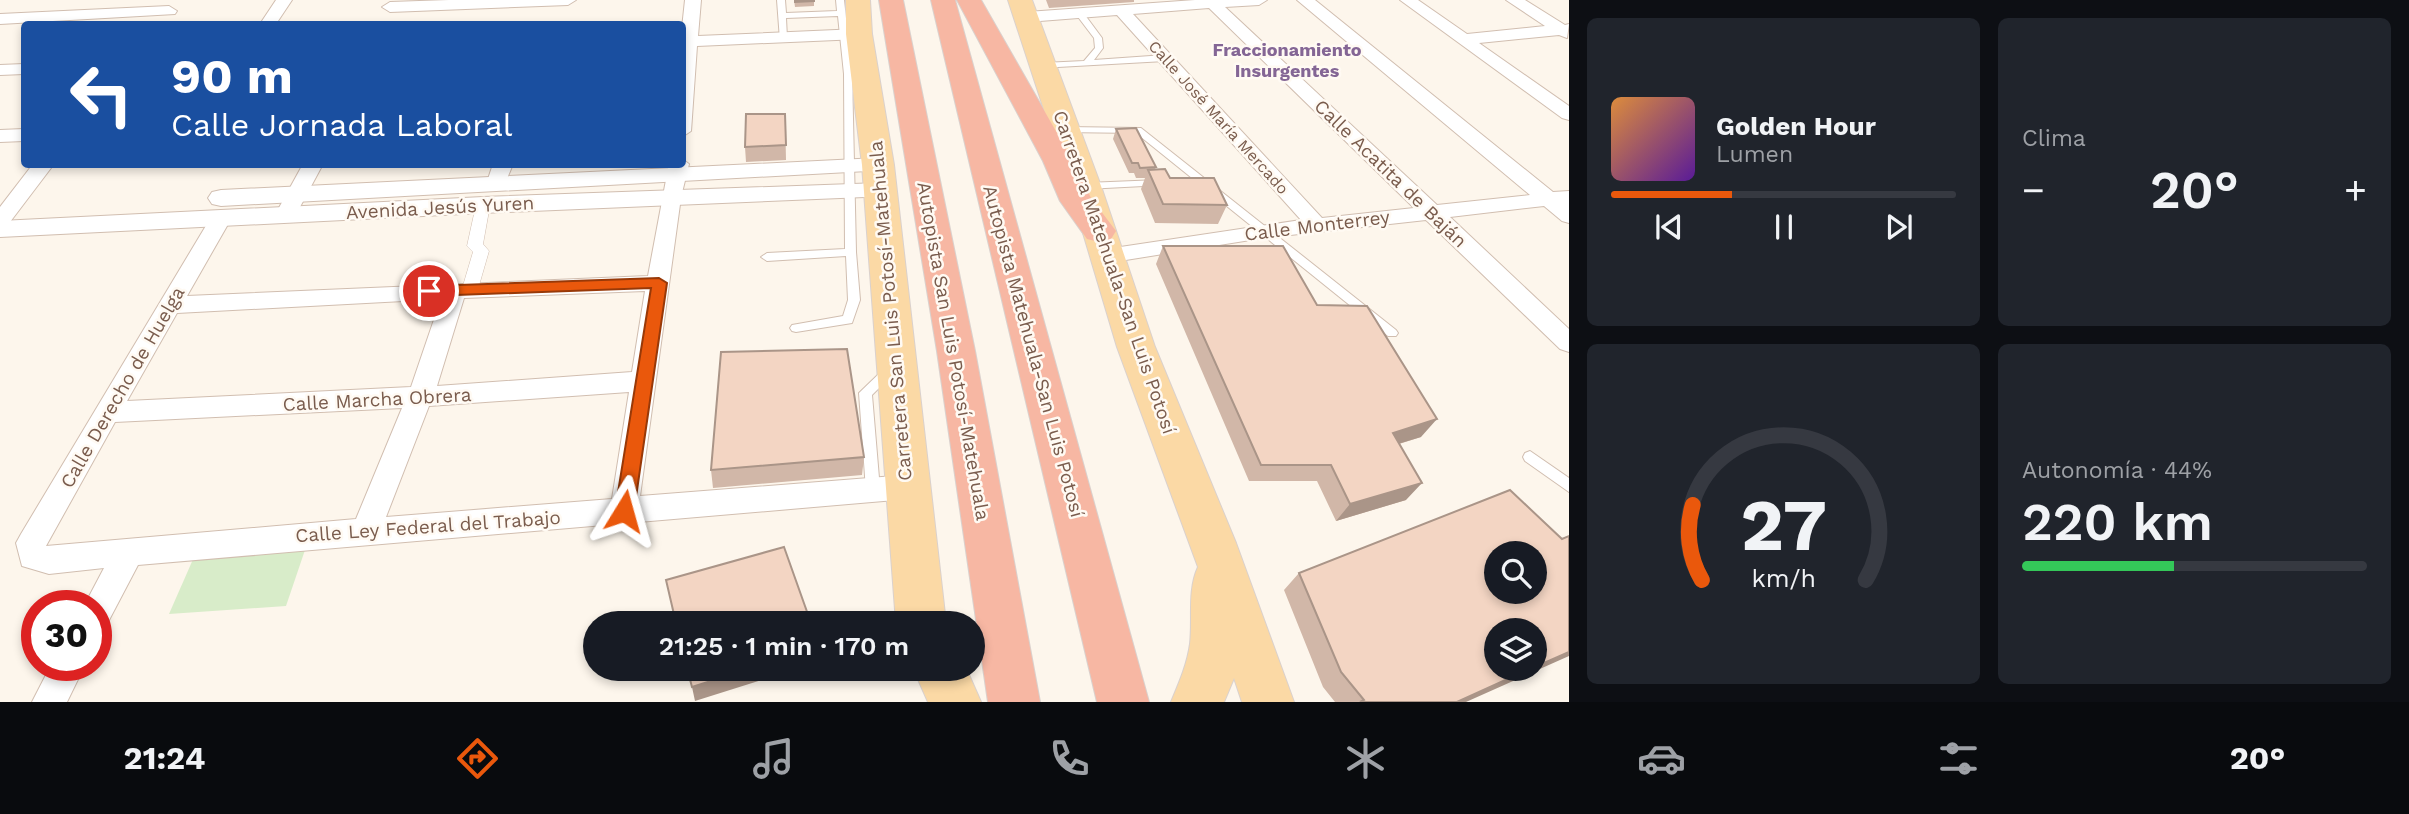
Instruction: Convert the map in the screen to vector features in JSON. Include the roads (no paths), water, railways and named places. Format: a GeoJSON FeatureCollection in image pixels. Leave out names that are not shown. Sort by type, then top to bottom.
{"type":"FeatureCollection","features":[{"type":"Feature","properties":{"kind":"highway","name":"Autopista San Luis Potosí-Matehuala"},"geometry":{"type":"LineString","coordinates":[[891,0],[956,351],[1014,702]]}},
{"type":"Feature","properties":{"kind":"highway","name":"Autopista Matehuala-San Luis Potosí"},"geometry":{"type":"LineString","coordinates":[[943,0],[1069,482],[1123,702]]}},
{"type":"Feature","properties":{"kind":"highway"},"geometry":{"type":"LineString","coordinates":[[969,0],[1058,161],[1076,201],[1103,244]]}},
{"type":"Feature","properties":{"kind":"main road","name":"Carretera Matehuala-San Luis Potosí"},"geometry":{"type":"LineString","coordinates":[[1024,9],[1085,186],[1136,347],[1213,543],[1268,702]]}},
{"type":"Feature","properties":{"kind":"main road","name":"Carretera San Luis Potosí-Matehuala"},"geometry":{"type":"LineString","coordinates":[[851,20],[864,178],[896,366],[890,489],[918,611]]}},
{"type":"Feature","properties":{"kind":"main road"},"geometry":{"type":"LineString","coordinates":[[1197,702],[1207,684],[1216,650],[1213,543]]}},
{"type":"Feature","properties":{"kind":"main road"},"geometry":{"type":"LineString","coordinates":[[928,681],[930,702]]}},
{"type":"Feature","properties":{"kind":"main road"},"geometry":{"type":"LineString","coordinates":[[944,681],[955,702]]}},
{"type":"Feature","properties":{"kind":"street"},"geometry":{"type":"LineString","coordinates":[[270,21],[284,0]]}},
{"type":"Feature","properties":{"kind":"street"},"geometry":{"type":"LineString","coordinates":[[382,21],[391,3],[542,5],[568,0]]}},
{"type":"Feature","properties":{"kind":"street"},"geometry":{"type":"LineString","coordinates":[[686,64],[693,0]]}},
{"type":"Feature","properties":{"kind":"street"},"geometry":{"type":"LineString","coordinates":[[1024,9],[1079,13],[1259,0]]}},
{"type":"Feature","properties":{"kind":"street"},"geometry":{"type":"LineString","coordinates":[[1305,0],[1559,198],[1569,216]]}},
{"type":"Feature","properties":{"kind":"street"},"geometry":{"type":"LineString","coordinates":[[1408,0],[1565,108]]}},
{"type":"Feature","properties":{"kind":"street"},"geometry":{"type":"LineString","coordinates":[[1514,0],[1567,31]]}},
{"type":"Feature","properties":{"kind":"street","name":"Calle Acatita de Baján"},"geometry":{"type":"LineString","coordinates":[[1213,4],[1569,343]]}},
{"type":"Feature","properties":{"kind":"street"},"geometry":{"type":"LineString","coordinates":[[0,19],[174,6]]}},
{"type":"Feature","properties":{"kind":"street"},"geometry":{"type":"LineString","coordinates":[[161,21],[174,6]]}},
{"type":"Feature","properties":{"kind":"street","name":"Calle José María Mercado"},"geometry":{"type":"LineString","coordinates":[[1121,10],[1317,225]]}},
{"type":"Feature","properties":{"kind":"street"},"geometry":{"type":"LineString","coordinates":[[687,42],[783,37],[851,20]]}},
{"type":"Feature","properties":{"kind":"street"},"geometry":{"type":"LineString","coordinates":[[1464,39],[1567,31]]}},
{"type":"Feature","properties":{"kind":"street"},"geometry":{"type":"LineString","coordinates":[[0,70],[21,69]]}},
{"type":"Feature","properties":{"kind":"street"},"geometry":{"type":"LineString","coordinates":[[0,136],[21,135]]}},
{"type":"Feature","properties":{"kind":"street"},"geometry":{"type":"LineString","coordinates":[[2,218],[41,168]]}},
{"type":"Feature","properties":{"kind":"street"},"geometry":{"type":"LineString","coordinates":[[292,204],[311,168]]}},
{"type":"Feature","properties":{"kind":"street","name":"Avenida Jesús Yuren"},"geometry":{"type":"LineString","coordinates":[[2,218],[220,219],[292,204],[500,173],[676,178],[864,178]]}},
{"type":"Feature","properties":{"kind":"street"},"geometry":{"type":"LineString","coordinates":[[624,511],[676,178]]}},
{"type":"Feature","properties":{"kind":"street","name":"Avenida Jesús Yuren"},"geometry":{"type":"LineString","coordinates":[[2,218],[292,204],[483,205],[676,178]]}},
{"type":"Feature","properties":{"kind":"street","name":"Calle Monterrey"},"geometry":{"type":"LineString","coordinates":[[1103,244],[1263,231],[1559,198]]}},
{"type":"Feature","properties":{"kind":"street"},"geometry":{"type":"LineString","coordinates":[[367,529],[481,251],[475,246],[483,205]]}},
{"type":"Feature","properties":{"kind":"street","name":"Calle Derecho de Huelga"},"geometry":{"type":"LineString","coordinates":[[33,557],[32,543],[220,219]]}},
{"type":"Feature","properties":{"kind":"street"},"geometry":{"type":"LineString","coordinates":[[170,305],[659,283]]}},
{"type":"Feature","properties":{"kind":"street","name":"Calle Marcha Obrera"},"geometry":{"type":"LineString","coordinates":[[109,412],[419,397],[644,381]]}},
{"type":"Feature","properties":{"kind":"street","name":"Calle Ley Federal del Trabajo"},"geometry":{"type":"LineString","coordinates":[[33,557],[49,560],[367,529],[890,489]]}},
{"type":"Feature","properties":{"kind":"street"},"geometry":{"type":"LineString","coordinates":[[109,590],[129,552]]}},
{"type":"Feature","properties":{"kind":"street"},"geometry":{"type":"LineString","coordinates":[[49,702],[60,681]]}},
{"type":"Feature","properties":{"kind":"lane"},"geometry":{"type":"LineString","coordinates":[[781,0],[783,37]]}},
{"type":"Feature","properties":{"kind":"lane"},"geometry":{"type":"LineString","coordinates":[[782,16],[851,20],[841,0]]}},
{"type":"Feature","properties":{"kind":"lane"},"geometry":{"type":"LineString","coordinates":[[1079,13],[1097,38],[1099,48],[1087,63]]}},
{"type":"Feature","properties":{"kind":"lane"},"geometry":{"type":"LineString","coordinates":[[1043,66],[1165,58]]}},
{"type":"Feature","properties":{"kind":"lane"},"geometry":{"type":"LineString","coordinates":[[1066,130],[1138,130],[1392,333]]}},
{"type":"Feature","properties":{"kind":"lane"},"geometry":{"type":"LineString","coordinates":[[796,328],[848,320],[854,300],[851,252],[864,178]]}},
{"type":"Feature","properties":{"kind":"lane"},"geometry":{"type":"LineString","coordinates":[[1178,183],[1205,181]]}},
{"type":"Feature","properties":{"kind":"lane"},"geometry":{"type":"LineString","coordinates":[[1085,186],[1165,183]]}},
{"type":"Feature","properties":{"kind":"lane"},"geometry":{"type":"LineString","coordinates":[[767,257],[851,252]]}},
{"type":"Feature","properties":{"kind":"lane"},"geometry":{"type":"LineString","coordinates":[[1530,457],[1569,486]]}},
{"type":"Feature","properties":{"kind":"district","name":"Fraccionamiento Insurgentes"},"geometry":{"type":"Point","coordinates":[1287,60]}}]}
